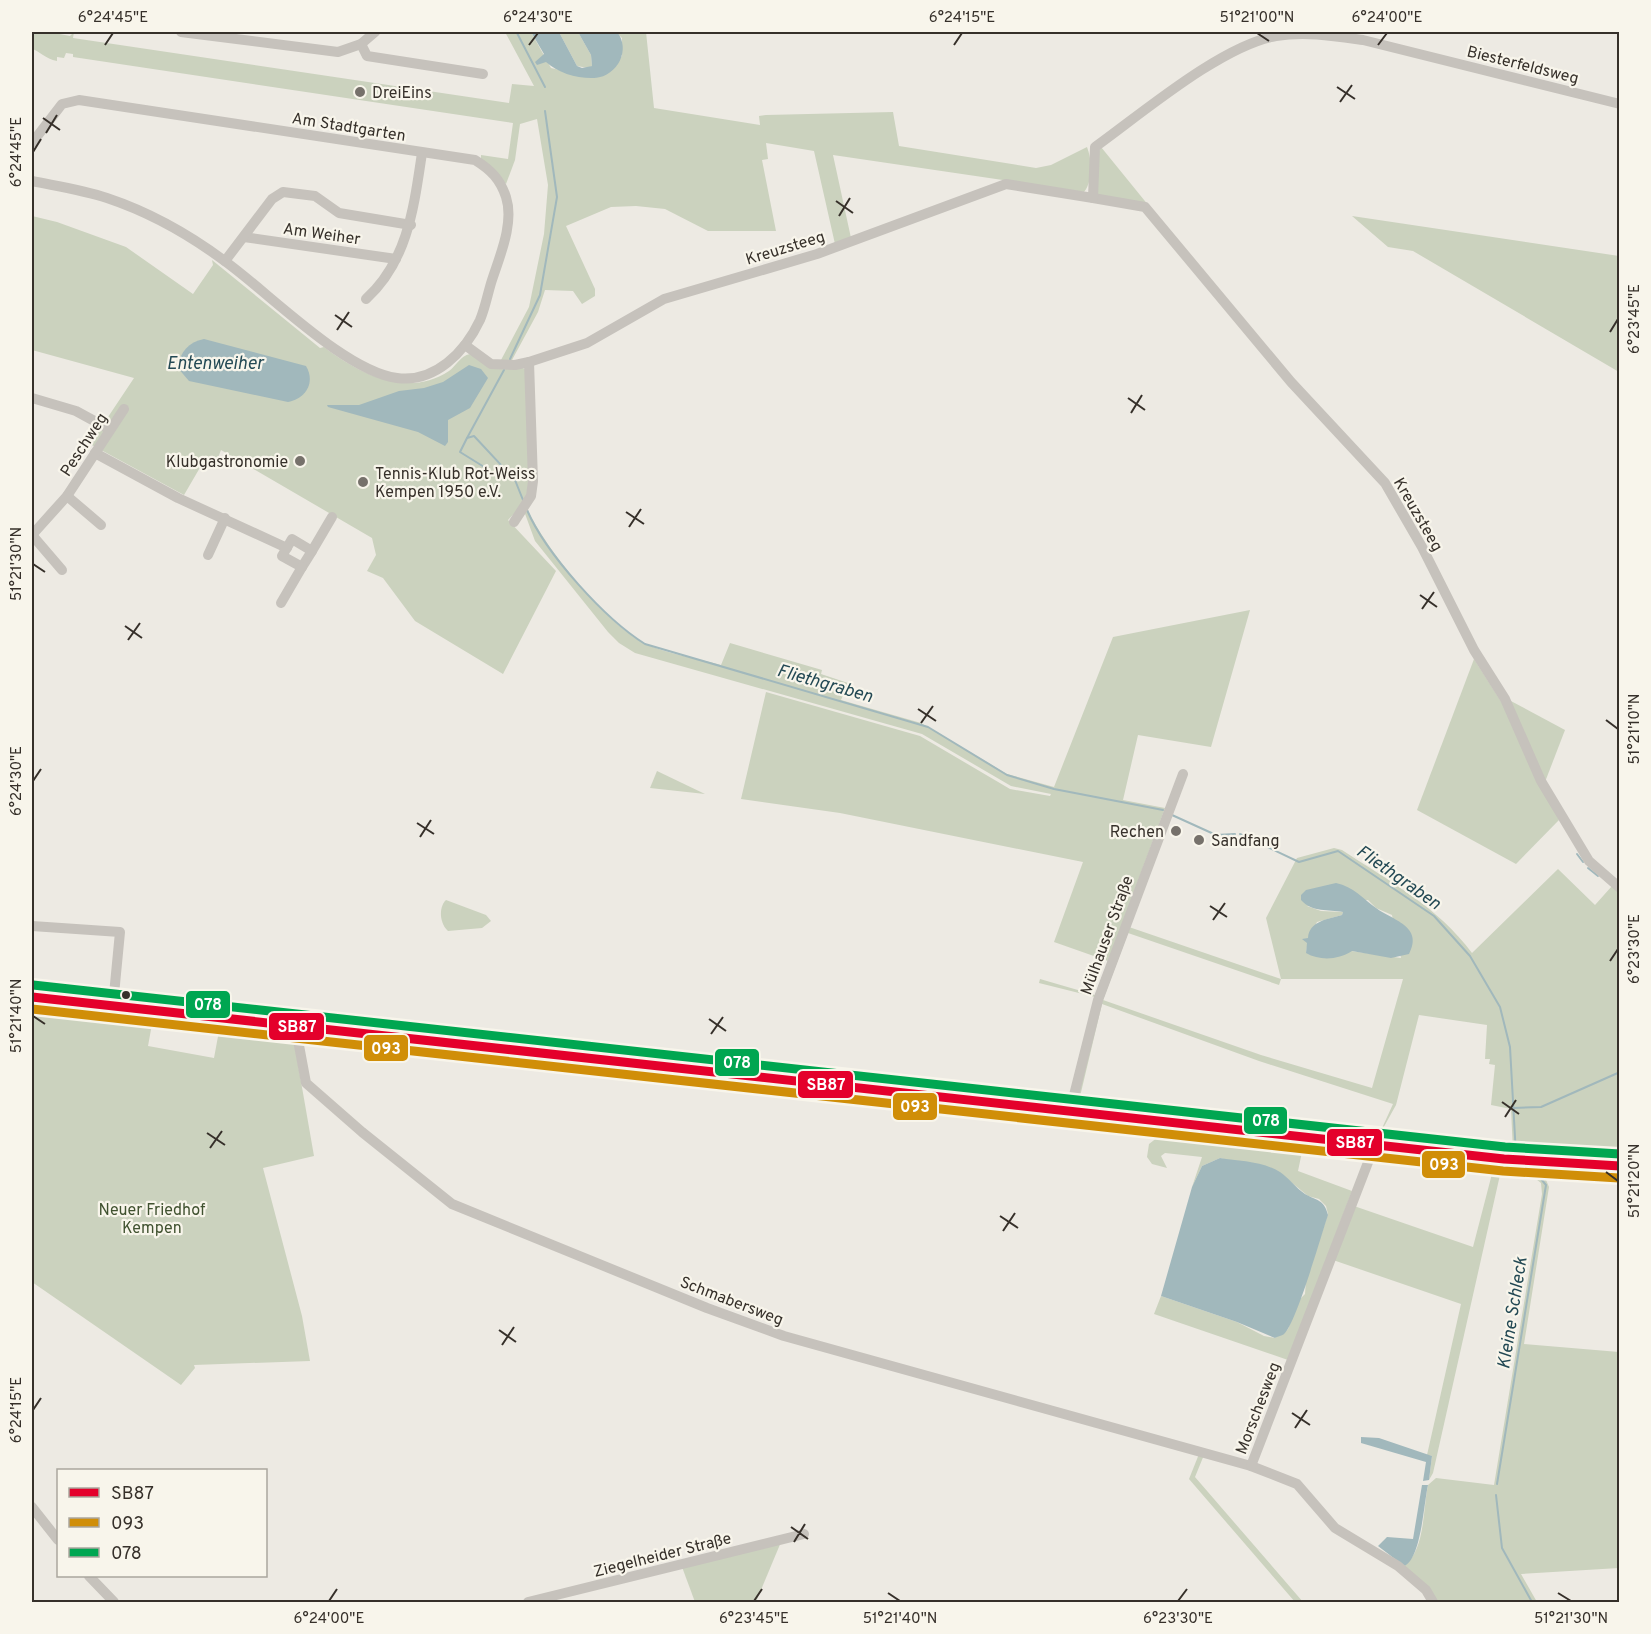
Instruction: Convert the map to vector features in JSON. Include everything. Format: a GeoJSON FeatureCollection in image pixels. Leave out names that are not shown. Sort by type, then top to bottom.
{"type":"FeatureCollection","features":[{"type":"Feature","properties":{"kind":"street"},"geometry":{"type":"LineString","coordinates":[[181,32],[338,52],[361,44],[375,32]]}},
{"type":"Feature","properties":{"kind":"street","name":"Biesterfeldsweg"},"geometry":{"type":"LineString","coordinates":[[1093,198],[1095,147],[1226,55],[1254,42],[1277,36],[1328,35],[1363,40],[1620,104]]}},
{"type":"Feature","properties":{"kind":"street"},"geometry":{"type":"LineString","coordinates":[[361,44],[367,56],[483,74]]}},
{"type":"Feature","properties":{"kind":"street","name":"Am Stadtgarten"},"geometry":{"type":"LineString","coordinates":[[32,143],[63,104],[79,100],[475,160],[494,172],[507,199],[506,235],[480,319],[465,345],[450,362],[425,375],[397,378],[375,372],[342,354],[225,261],[166,223],[106,197],[32,181]]}},
{"type":"Feature","properties":{"kind":"street"},"geometry":{"type":"LineString","coordinates":[[366,299],[380,287],[411,225],[422,153]]}},
{"type":"Feature","properties":{"kind":"street","name":"Kreuzsteeg"},"geometry":{"type":"LineString","coordinates":[[465,345],[491,364],[515,365],[529,362],[586,343],[664,299],[817,254],[1006,184],[1145,207],[1291,382],[1385,483],[1422,547],[1474,650],[1505,699],[1541,781],[1589,861],[1620,888]]}},
{"type":"Feature","properties":{"kind":"street","name":"Am Weiher"},"geometry":{"type":"LineString","coordinates":[[396,259],[244,237],[272,199],[283,192],[315,196],[339,213],[411,225]]}},
{"type":"Feature","properties":{"kind":"street"},"geometry":{"type":"LineString","coordinates":[[225,261],[244,237]]}},
{"type":"Feature","properties":{"kind":"street"},"geometry":{"type":"LineString","coordinates":[[514,522],[531,496],[533,481],[529,362]]}},
{"type":"Feature","properties":{"kind":"street"},"geometry":{"type":"LineString","coordinates":[[32,398],[76,411],[110,429]]}},
{"type":"Feature","properties":{"kind":"street","name":"Peschweg"},"geometry":{"type":"LineString","coordinates":[[62,570],[32,535],[67,496],[124,409]]}},
{"type":"Feature","properties":{"kind":"street"},"geometry":{"type":"LineString","coordinates":[[95,453],[178,498],[287,548]]}},
{"type":"Feature","properties":{"kind":"street","name":"Peschweg"},"geometry":{"type":"LineString","coordinates":[[67,496],[101,525]]}},
{"type":"Feature","properties":{"kind":"street"},"geometry":{"type":"LineString","coordinates":[[281,603],[332,517]]}},
{"type":"Feature","properties":{"kind":"street"},"geometry":{"type":"LineString","coordinates":[[208,555],[225,518]]}},
{"type":"Feature","properties":{"kind":"street"},"geometry":{"type":"LineString","coordinates":[[302,567],[282,556],[292,539],[312,551]]}},
{"type":"Feature","properties":{"kind":"street","name":"Mülhauser Straße"},"geometry":{"type":"LineString","coordinates":[[1070,1111],[1098,1000],[1183,774]]}},
{"type":"Feature","properties":{"kind":"street"},"geometry":{"type":"LineString","coordinates":[[32,926],[120,932],[113,1005]]}},
{"type":"Feature","properties":{"kind":"street"},"geometry":{"type":"LineString","coordinates":[[32,997],[295,1024],[1504,1159],[1620,1166]]}},
{"type":"Feature","properties":{"kind":"street","name":"Schmabersweg"},"geometry":{"type":"LineString","coordinates":[[295,1024],[306,1083],[362,1132],[452,1204],[707,1308],[784,1336],[1251,1466]]}},
{"type":"Feature","properties":{"kind":"street","name":"Morschesweg"},"geometry":{"type":"LineString","coordinates":[[1377,1145],[1372,1152],[1251,1466],[1297,1484],[1335,1528],[1398,1566],[1426,1590],[1433,1602]]}},
{"type":"Feature","properties":{"kind":"street"},"geometry":{"type":"LineString","coordinates":[[32,1507],[57,1539]]}},
{"type":"Feature","properties":{"kind":"street","name":"Ziegelheider Straße"},"geometry":{"type":"LineString","coordinates":[[528,1602],[804,1534]]}},
{"type":"Feature","properties":{"kind":"street"},"geometry":{"type":"LineString","coordinates":[[91,1577],[114,1602]]}},
{"type":"Feature","properties":{"kind":"green space"},"geometry":{"type":"Polygon","coordinates":[[[32,32],[70,36],[74,32],[73,38],[509,103],[512,84],[534,86],[505,32],[531,32],[551,68],[595,78],[622,56],[622,38],[616,32],[646,32],[654,108],[760,125],[759,116],[766,115],[893,112],[899,146],[1036,168],[1051,165],[1087,147],[1091,164],[1090,176],[1084,192],[833,155],[851,238],[835,244],[814,151],[766,143],[768,159],[762,160],[776,231],[708,231],[665,209],[636,206],[611,207],[566,226],[595,289],[595,296],[582,304],[573,291],[545,290],[538,312],[512,360],[501,360],[529,307],[544,234],[548,185],[537,119],[520,124],[515,160],[506,184],[481,160],[481,155],[508,159],[513,123],[73,57],[73,54],[66,53],[64,58],[57,57],[57,61],[32,49],[32,32]]]}},
{"type":"Feature","properties":{"kind":"green space"},"geometry":{"type":"Polygon","coordinates":[[[559,32],[578,32],[591,55],[592,66],[588,68],[577,66],[559,32]]]}},
{"type":"Feature","properties":{"kind":"green space"},"geometry":{"type":"Polygon","coordinates":[[[1101,147],[1153,211],[1097,195],[1096,158],[1101,147]]]}},
{"type":"Feature","properties":{"kind":"green space"},"geometry":{"type":"Polygon","coordinates":[[[32,216],[57,222],[126,247],[193,294],[213,265],[212,260],[320,348],[324,347],[352,366],[384,379],[400,383],[417,383],[433,379],[449,371],[470,354],[526,369],[531,482],[527,500],[508,520],[556,571],[503,674],[415,621],[383,578],[367,571],[376,555],[372,538],[221,450],[216,463],[205,459],[184,495],[90,444],[134,378],[32,350],[32,216]]]}},
{"type":"Feature","properties":{"kind":"green space"},"geometry":{"type":"Polygon","coordinates":[[[1352,216],[1619,256],[1619,372],[1413,251],[1388,247],[1352,216]]]}},
{"type":"Feature","properties":{"kind":"green space"},"geometry":{"type":"Polygon","coordinates":[[[527,508],[547,543],[577,582],[611,618],[642,642],[671,653],[721,665],[730,643],[822,670],[821,674],[848,683],[841,700],[921,723],[1007,774],[1054,787],[1113,637],[1250,610],[1211,747],[1138,735],[1123,800],[1165,808],[1095,997],[1039,983],[1040,979],[1095,995],[1108,961],[1054,942],[1083,862],[840,813],[741,799],[766,692],[920,736],[1010,789],[1050,796],[1051,794],[1011,786],[922,734],[635,653],[619,643],[608,632],[535,541],[524,511],[527,508]]]}},
{"type":"Feature","properties":{"kind":"green space"},"geometry":{"type":"Polygon","coordinates":[[[1474,659],[1502,703],[1559,820],[1516,864],[1417,810],[1474,659]]]}},
{"type":"Feature","properties":{"kind":"green space"},"geometry":{"type":"Polygon","coordinates":[[[1509,700],[1565,730],[1545,782],[1509,700]]]}},
{"type":"Feature","properties":{"kind":"green space"},"geometry":{"type":"Polygon","coordinates":[[[657,771],[705,794],[650,788],[657,771]]]}},
{"type":"Feature","properties":{"kind":"green space"},"geometry":{"type":"Polygon","coordinates":[[[1334,848],[1342,850],[1428,908],[1459,937],[1472,953],[1558,869],[1595,905],[1612,886],[1619,892],[1619,1162],[1513,1155],[1387,1141],[1385,1139],[1513,1151],[1511,1109],[1491,1105],[1495,1065],[1489,1064],[1490,1059],[1485,1059],[1487,1025],[1419,1015],[1396,1105],[1376,1141],[1129,1110],[1378,1137],[1393,1104],[1259,1061],[1102,1004],[1077,1104],[1076,1098],[1101,999],[1129,927],[1281,979],[1266,918],[1297,858],[1334,848]],[[1368,900],[1307,906],[1321,911],[1343,912],[1342,915],[1317,922],[1308,939],[1306,953],[1351,951],[1401,958],[1392,915],[1376,908],[1368,900]],[[1128,933],[1103,1000],[1261,1055],[1372,1088],[1403,979],[1281,979],[1279,985],[1128,933]]]}},
{"type":"Feature","properties":{"kind":"green space"},"geometry":{"type":"Polygon","coordinates":[[[446,900],[486,915],[491,921],[482,928],[448,931],[441,916],[443,903],[446,900]]]}},
{"type":"Feature","properties":{"kind":"green space"},"geometry":{"type":"Polygon","coordinates":[[[121,999],[1068,1104],[911,1089],[126,1003],[121,999]]]}},
{"type":"Feature","properties":{"kind":"green space","name":"Neuer Friedhof Kempen"},"geometry":{"type":"Polygon","coordinates":[[[32,1002],[155,1015],[157,1024],[152,1024],[148,1046],[214,1058],[219,1031],[214,1030],[220,1022],[292,1030],[314,1156],[263,1168],[302,1316],[310,1361],[194,1365],[195,1368],[181,1385],[32,1282],[32,1002]]]}},
{"type":"Feature","properties":{"kind":"green space"},"geometry":{"type":"Polygon","coordinates":[[[301,1031],[1365,1148],[1366,1154],[1303,1147],[1298,1171],[1352,1191],[1288,1360],[1154,1314],[1161,1296],[1237,1322],[1264,1336],[1275,1338],[1288,1329],[1299,1300],[1305,1294],[1306,1280],[1328,1214],[1326,1206],[1319,1199],[1308,1196],[1280,1173],[1220,1158],[1202,1166],[1192,1187],[1202,1157],[1165,1153],[1161,1156],[1167,1168],[1152,1164],[1147,1157],[1149,1144],[1158,1137],[301,1040],[301,1031]]]}},
{"type":"Feature","properties":{"kind":"green space"},"geometry":{"type":"Polygon","coordinates":[[[1539,1165],[1619,1171],[1619,1182],[1544,1175],[1549,1187],[1524,1344],[1619,1352],[1619,1568],[1521,1574],[1537,1602],[1436,1602],[1404,1566],[1411,1559],[1420,1540],[1428,1485],[1436,1478],[1494,1485],[1542,1194],[1541,1183],[1532,1176],[1513,1174],[1511,1167],[1538,1170],[1539,1165]]]}},
{"type":"Feature","properties":{"kind":"green space"},"geometry":{"type":"Polygon","coordinates":[[[1494,1166],[1502,1166],[1433,1473],[1429,1480],[1432,1456],[1427,1455],[1461,1304],[1333,1260],[1354,1206],[1473,1247],[1494,1166]]]}},
{"type":"Feature","properties":{"kind":"green space"},"geometry":{"type":"Polygon","coordinates":[[[1199,1454],[1204,1455],[1195,1477],[1303,1602],[1295,1602],[1189,1479],[1199,1454]]]}},
{"type":"Feature","properties":{"kind":"green space"},"geometry":{"type":"Polygon","coordinates":[[[781,1542],[756,1602],[695,1602],[682,1567],[781,1542]]]}},
{"type":"Feature","properties":{"kind":"water"},"geometry":{"type":"Polygon","coordinates":[[[531,32],[559,32],[577,66],[582,68],[592,66],[591,55],[578,32],[617,32],[623,46],[620,61],[610,72],[595,78],[562,72],[546,62],[537,65],[535,62],[544,54],[531,32]]]}},
{"type":"Feature","properties":{"kind":"water","name":"Entenweiher"},"geometry":{"type":"Polygon","coordinates":[[[204,339],[306,366],[310,378],[307,389],[299,398],[288,402],[189,381],[177,367],[183,352],[189,345],[204,339]]]}},
{"type":"Feature","properties":{"kind":"water"},"geometry":{"type":"Polygon","coordinates":[[[469,365],[481,369],[488,378],[470,408],[448,420],[448,442],[445,446],[418,432],[327,405],[359,405],[399,391],[424,388],[443,382],[469,365]]]}},
{"type":"Feature","properties":{"kind":"water"},"geometry":{"type":"Polygon","coordinates":[[[1336,883],[1353,890],[1376,908],[1404,925],[1412,937],[1413,944],[1409,954],[1391,958],[1352,951],[1329,958],[1306,953],[1307,943],[1302,939],[1308,938],[1309,932],[1316,924],[1342,915],[1343,912],[1311,907],[1301,900],[1301,895],[1306,890],[1336,883]]]}},
{"type":"Feature","properties":{"kind":"water"},"geometry":{"type":"Polygon","coordinates":[[[1220,1158],[1273,1168],[1302,1192],[1322,1203],[1328,1215],[1295,1314],[1284,1334],[1275,1338],[1237,1322],[1161,1296],[1192,1187],[1202,1166],[1220,1158]]]}},
{"type":"Feature","properties":{"kind":"water"},"geometry":{"type":"Polygon","coordinates":[[[1361,1437],[1379,1438],[1432,1456],[1429,1480],[1423,1481],[1426,1462],[1361,1443],[1361,1437]]]}},
{"type":"Feature","properties":{"kind":"water"},"geometry":{"type":"Polygon","coordinates":[[[1422,1485],[1428,1485],[1421,1530],[1414,1553],[1404,1566],[1378,1546],[1387,1537],[1413,1539],[1422,1485]]]}},
{"type":"Feature","properties":{"kind":"waterway","name":"Fliethgraben"},"geometry":{"type":"LineString","coordinates":[[517,33],[545,87]]}},
{"type":"Feature","properties":{"kind":"waterway","name":"Fliethgraben"},"geometry":{"type":"LineString","coordinates":[[510,359],[540,295],[557,197],[545,111]]}},
{"type":"Feature","properties":{"kind":"waterway","name":"Fliethgraben"},"geometry":{"type":"LineString","coordinates":[[504,370],[467,438],[474,436],[515,480],[523,500]]}},
{"type":"Feature","properties":{"kind":"waterway"},"geometry":{"type":"LineString","coordinates":[[467,438],[460,452],[489,470]]}},
{"type":"Feature","properties":{"kind":"waterway","name":"Fliethgraben"},"geometry":{"type":"LineString","coordinates":[[527,510],[548,546],[578,584],[612,619],[645,644],[928,727],[1007,775],[1054,789],[1163,810]]}},
{"type":"Feature","properties":{"kind":"waterway","name":"Fliethgraben"},"geometry":{"type":"LineString","coordinates":[[1172,815],[1216,835],[1235,834]]}},
{"type":"Feature","properties":{"kind":"waterway","name":"Fliethgraben"},"geometry":{"type":"LineString","coordinates":[[1240,834],[1299,862],[1338,851],[1434,916],[1470,956],[1500,1007],[1510,1047],[1516,1155]]}},
{"type":"Feature","properties":{"kind":"waterway"},"geometry":{"type":"LineString","coordinates":[[1577,854],[1583,862]]}},
{"type":"Feature","properties":{"kind":"waterway"},"geometry":{"type":"LineString","coordinates":[[1588,868],[1598,876]]}},
{"type":"Feature","properties":{"kind":"waterway"},"geometry":{"type":"LineString","coordinates":[[1513,1108],[1541,1107],[1620,1072]]}},
{"type":"Feature","properties":{"kind":"waterway","name":"Kleine Schleck"},"geometry":{"type":"LineString","coordinates":[[1497,1484],[1546,1185],[1536,1173],[1516,1172],[1515,1168]]}},
{"type":"Feature","properties":{"kind":"waterway","name":"Kleine Schleck"},"geometry":{"type":"LineString","coordinates":[[1496,1495],[1502,1548],[1532,1602]]}},
{"type":"Feature","properties":{"kind":"transit line","name":"078"},"geometry":{"type":"LineString","coordinates":[[33,985],[1505,1147],[1620,1154]]}},
{"type":"Feature","properties":{"kind":"transit line","name":"SB87"},"geometry":{"type":"LineString","coordinates":[[32,997],[1504,1159],[1620,1166]]}},
{"type":"Feature","properties":{"kind":"transit line","name":"093"},"geometry":{"type":"LineString","coordinates":[[32,1009],[1503,1171],[1619,1178]]}},
{"type":"Feature","properties":{"kind":"place","name":"DreiEins"},"geometry":{"type":"Point","coordinates":[360,92]}},
{"type":"Feature","properties":{"kind":"place","name":"Klubgastronomie"},"geometry":{"type":"Point","coordinates":[300,461]}},
{"type":"Feature","properties":{"kind":"place","name":"Tennis-Klub Rot-Weiss Kempen 1950 e.V."},"geometry":{"type":"Point","coordinates":[363,482]}},
{"type":"Feature","properties":{"kind":"place","name":"Rechen"},"geometry":{"type":"Point","coordinates":[1176,831]}},
{"type":"Feature","properties":{"kind":"place","name":"Sandfang"},"geometry":{"type":"Point","coordinates":[1199,840]}}]}
